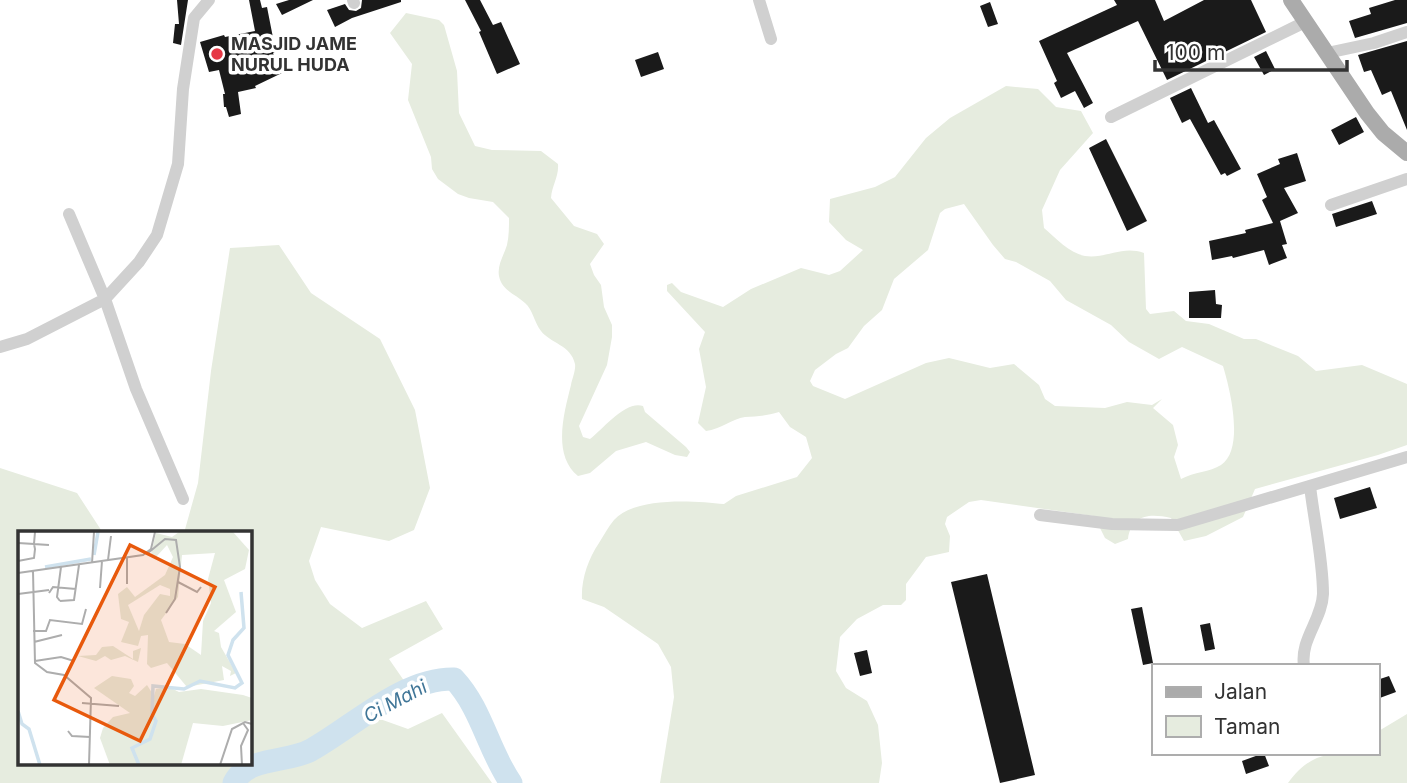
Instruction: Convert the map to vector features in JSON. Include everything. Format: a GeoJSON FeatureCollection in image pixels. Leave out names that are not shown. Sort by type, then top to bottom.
{"type":"FeatureCollection","features":[{"type":"Feature","properties":{"kind":"main road"},"geometry":{"type":"LineString","coordinates":[[1291,0],[1367,113],[1383,133],[1407,153]]}},
{"type":"Feature","properties":{"kind":"street"},"geometry":{"type":"LineString","coordinates":[[0,347],[27,339],[105,299],[139,262],[157,235],[178,164],[183,89],[194,18],[209,0]]}},
{"type":"Feature","properties":{"kind":"street"},"geometry":{"type":"LineString","coordinates":[[759,0],[771,39]]}},
{"type":"Feature","properties":{"kind":"street"},"geometry":{"type":"LineString","coordinates":[[1111,117],[1305,22]]}},
{"type":"Feature","properties":{"kind":"street"},"geometry":{"type":"LineString","coordinates":[[1327,53],[1374,43],[1407,32]]}},
{"type":"Feature","properties":{"kind":"street"},"geometry":{"type":"LineString","coordinates":[[1331,205],[1407,178]]}},
{"type":"Feature","properties":{"kind":"street"},"geometry":{"type":"LineString","coordinates":[[69,214],[105,299],[136,389],[183,499]]}},
{"type":"Feature","properties":{"kind":"street"},"geometry":{"type":"LineString","coordinates":[[1041,515],[1112,524],[1178,525],[1407,457]]}},
{"type":"Feature","properties":{"kind":"street"},"geometry":{"type":"LineString","coordinates":[[1304,664],[1304,649],[1321,613],[1323,594],[1310,486]]}},
{"type":"Feature","properties":{"kind":"green space"},"geometry":{"type":"Polygon","coordinates":[[[406,13],[439,20],[444,25],[457,71],[459,113],[475,146],[492,150],[541,151],[558,164],[551,198],[574,226],[597,234],[604,244],[590,264],[601,285],[604,307],[612,325],[612,337],[607,365],[579,426],[583,437],[590,439],[629,407],[643,406],[645,412],[686,447],[690,452],[687,457],[675,455],[646,442],[616,451],[590,473],[578,476],[570,467],[565,457],[562,433],[575,369],[573,358],[565,348],[541,331],[528,306],[506,289],[501,281],[499,268],[509,235],[509,218],[493,202],[458,194],[438,179],[432,169],[431,157],[408,100],[412,64],[390,33],[406,13]]]}},
{"type":"Feature","properties":{"kind":"green space"},"geometry":{"type":"Polygon","coordinates":[[[1006,86],[1038,89],[1056,107],[1081,111],[1093,133],[1060,170],[1042,210],[1044,228],[1068,248],[1085,256],[1121,251],[1144,253],[1146,309],[1150,314],[1174,311],[1186,321],[1209,324],[1244,339],[1256,339],[1298,356],[1316,371],[1362,365],[1407,384],[1407,445],[1255,489],[1243,517],[1206,536],[1184,541],[1171,518],[1163,516],[1149,516],[1137,520],[1128,539],[1115,544],[1105,538],[1094,516],[981,500],[969,502],[947,517],[945,524],[950,536],[949,552],[926,557],[906,584],[906,600],[901,605],[883,605],[857,619],[840,637],[836,671],[846,688],[867,701],[878,725],[882,763],[879,783],[660,783],[674,697],[671,667],[658,644],[604,607],[582,599],[584,577],[592,556],[614,520],[624,512],[666,502],[724,504],[736,496],[797,477],[812,458],[806,437],[790,427],[779,412],[740,418],[706,431],[698,423],[706,387],[699,349],[705,332],[667,291],[667,285],[672,283],[681,292],[723,307],[751,289],[801,268],[829,275],[840,271],[863,250],[846,240],[829,222],[830,199],[875,187],[895,177],[926,138],[950,118],[1006,86]],[[964,204],[945,209],[940,213],[928,250],[894,279],[882,310],[864,326],[848,348],[815,370],[810,381],[813,386],[845,399],[926,363],[949,358],[990,368],[1014,364],[1039,385],[1045,399],[1055,406],[1105,408],[1127,402],[1152,405],[1162,399],[1153,408],[1173,425],[1178,445],[1174,457],[1181,479],[1221,465],[1228,457],[1234,433],[1232,403],[1223,366],[1182,347],[1159,359],[1129,342],[1111,325],[1066,300],[1050,281],[1016,262],[1005,259],[964,204]]]}},
{"type":"Feature","properties":{"kind":"green space"},"geometry":{"type":"Polygon","coordinates":[[[279,245],[311,293],[380,339],[415,410],[430,488],[414,530],[389,541],[321,527],[309,561],[315,580],[330,604],[362,628],[426,601],[443,629],[389,659],[407,685],[380,719],[408,729],[442,713],[492,783],[0,783],[0,468],[77,493],[102,531],[18,531],[18,766],[252,766],[252,531],[185,531],[198,483],[211,371],[230,248],[279,245]]]}},
{"type":"Feature","properties":{"kind":"green space"},"geometry":{"type":"Polygon","coordinates":[[[1407,714],[1407,783],[1288,783],[1297,772],[1317,758],[1327,755],[1379,755],[1379,731],[1407,714]]]}},
{"type":"Feature","properties":{"kind":"building"},"geometry":{"type":"Polygon","coordinates":[[[177,0],[188,0],[181,45],[173,43],[175,24],[179,24],[177,0]]]}},
{"type":"Feature","properties":{"kind":"building"},"geometry":{"type":"Polygon","coordinates":[[[249,0],[260,0],[262,8],[267,7],[276,53],[273,53],[282,73],[255,86],[256,88],[238,92],[241,114],[229,117],[224,107],[225,94],[219,70],[209,72],[200,42],[224,35],[225,37],[255,31],[249,0]]]}},
{"type":"Feature","properties":{"kind":"building"},"geometry":{"type":"Polygon","coordinates":[[[289,0],[313,0],[282,15],[276,4],[289,0]]]}},
{"type":"Feature","properties":{"kind":"building"},"geometry":{"type":"Polygon","coordinates":[[[362,0],[401,2],[352,18],[335,27],[327,10],[345,4],[349,10],[356,11],[361,8],[362,0]]]}},
{"type":"Feature","properties":{"kind":"building"},"geometry":{"type":"Polygon","coordinates":[[[465,0],[480,0],[493,25],[501,22],[520,64],[497,74],[479,32],[481,31],[465,0]]]}},
{"type":"Feature","properties":{"kind":"building"},"geometry":{"type":"Polygon","coordinates":[[[1114,0],[1155,0],[1164,21],[1204,0],[1251,0],[1266,32],[1167,80],[1138,21],[1067,53],[1093,103],[1084,108],[1075,91],[1061,98],[1054,83],[1057,81],[1039,41],[1117,5],[1114,0]]]}},
{"type":"Feature","properties":{"kind":"building"},"geometry":{"type":"Polygon","coordinates":[[[1395,0],[1407,0],[1407,23],[1355,38],[1349,21],[1371,14],[1369,8],[1395,0]]]}},
{"type":"Feature","properties":{"kind":"building"},"geometry":{"type":"Polygon","coordinates":[[[990,2],[998,24],[988,27],[980,6],[990,2]]]}},
{"type":"Feature","properties":{"kind":"building"},"geometry":{"type":"Polygon","coordinates":[[[1407,41],[1407,130],[1391,91],[1382,95],[1371,70],[1364,72],[1358,55],[1407,41]]]}},
{"type":"Feature","properties":{"kind":"building"},"geometry":{"type":"Polygon","coordinates":[[[1266,51],[1275,69],[1264,75],[1254,57],[1266,51]]]}},
{"type":"Feature","properties":{"kind":"building"},"geometry":{"type":"Polygon","coordinates":[[[658,52],[664,69],[641,77],[635,60],[658,52]]]}},
{"type":"Feature","properties":{"kind":"building"},"geometry":{"type":"Polygon","coordinates":[[[1191,88],[1208,123],[1214,120],[1241,169],[1227,176],[1225,173],[1221,175],[1190,119],[1182,123],[1170,98],[1191,88]]]}},
{"type":"Feature","properties":{"kind":"building"},"geometry":{"type":"Polygon","coordinates":[[[1356,117],[1364,132],[1339,145],[1331,130],[1356,117]]]}},
{"type":"Feature","properties":{"kind":"building"},"geometry":{"type":"Polygon","coordinates":[[[1106,139],[1147,221],[1127,231],[1089,148],[1106,139]]]}},
{"type":"Feature","properties":{"kind":"building"},"geometry":{"type":"Polygon","coordinates":[[[1297,153],[1306,181],[1284,188],[1298,213],[1280,221],[1287,244],[1282,245],[1287,258],[1269,265],[1264,250],[1212,260],[1209,241],[1246,233],[1245,230],[1273,223],[1262,200],[1267,197],[1257,174],[1280,164],[1278,159],[1297,153]]]}},
{"type":"Feature","properties":{"kind":"building"},"geometry":{"type":"Polygon","coordinates":[[[1372,201],[1377,214],[1336,227],[1332,214],[1372,201]]]}},
{"type":"Feature","properties":{"kind":"building"},"geometry":{"type":"Polygon","coordinates":[[[1215,290],[1216,304],[1222,305],[1221,318],[1189,318],[1189,292],[1215,290]]]}},
{"type":"Feature","properties":{"kind":"building"},"geometry":{"type":"Polygon","coordinates":[[[1370,487],[1377,508],[1340,519],[1334,498],[1370,487]]]}},
{"type":"Feature","properties":{"kind":"building"},"geometry":{"type":"Polygon","coordinates":[[[987,574],[1035,775],[1000,783],[951,582],[987,574]]]}},
{"type":"Feature","properties":{"kind":"building"},"geometry":{"type":"Polygon","coordinates":[[[1142,607],[1153,663],[1143,665],[1131,609],[1142,607]]]}},
{"type":"Feature","properties":{"kind":"building"},"geometry":{"type":"Polygon","coordinates":[[[1210,623],[1215,649],[1205,651],[1200,625],[1210,623]]]}},
{"type":"Feature","properties":{"kind":"building"},"geometry":{"type":"Polygon","coordinates":[[[867,650],[872,673],[860,676],[854,653],[867,650]]]}},
{"type":"Feature","properties":{"kind":"building"},"geometry":{"type":"Polygon","coordinates":[[[1389,676],[1396,692],[1379,698],[1379,679],[1389,676]]]}},
{"type":"Feature","properties":{"kind":"building"},"geometry":{"type":"Polygon","coordinates":[[[1265,755],[1269,766],[1246,774],[1242,761],[1265,755]]]}},
{"type":"Feature","properties":{"kind":"waterway","name":"Ci Mahi"},"geometry":{"type":"LineString","coordinates":[[234,783],[248,768],[311,750],[380,705],[416,686],[454,679],[471,703],[511,783]]}},
{"type":"Feature","properties":{"kind":"place","name":"MASJID JAME NURUL HUDA"},"geometry":{"type":"Point","coordinates":[217,54]}}]}
